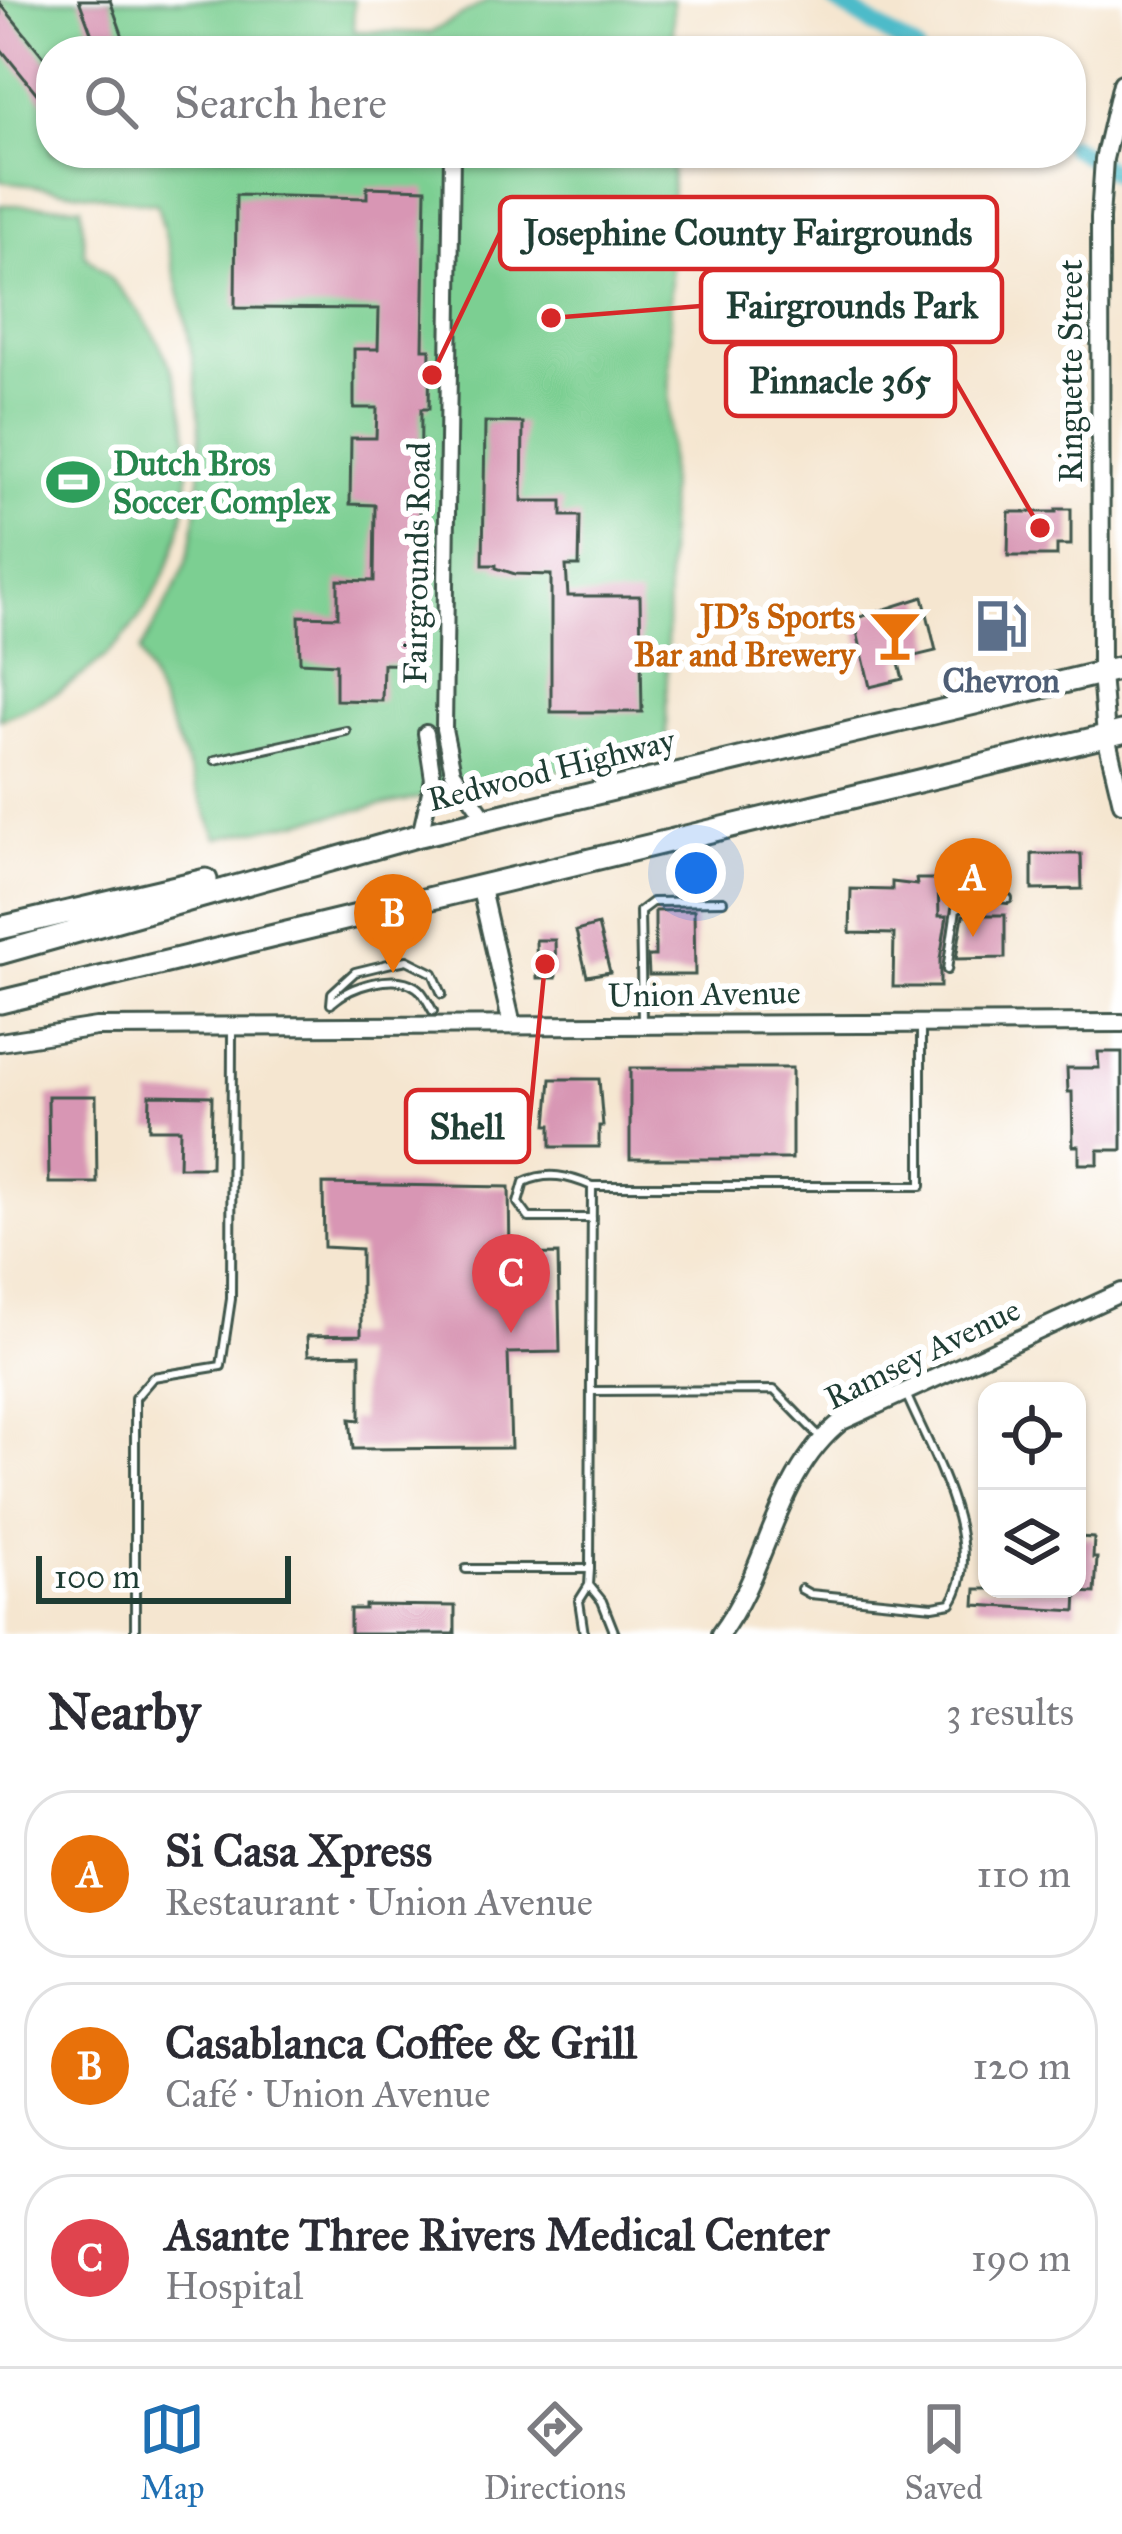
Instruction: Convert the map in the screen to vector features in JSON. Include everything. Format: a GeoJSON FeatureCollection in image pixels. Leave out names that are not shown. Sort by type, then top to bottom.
{"type":"FeatureCollection","features":[{"type":"Feature","properties":{"kind":"highway","name":"Redwood Highway"},"geometry":{"type":"LineString","coordinates":[[0,953],[420,835],[1112,670]]}},
{"type":"Feature","properties":{"kind":"highway"},"geometry":{"type":"LineString","coordinates":[[0,1002],[1114,734]]}},
{"type":"Feature","properties":{"kind":"highway"},"geometry":{"type":"LineString","coordinates":[[0,928],[203,880],[290,869]]}},
{"type":"Feature","properties":{"kind":"street","name":"Ringuette Street"},"geometry":{"type":"LineString","coordinates":[[1122,86],[1104,159],[1100,204],[1114,734],[1122,803]]}},
{"type":"Feature","properties":{"kind":"street","name":"Fairgrounds Road"},"geometry":{"type":"LineString","coordinates":[[452,168],[444,729],[453,772],[485,819]]}},
{"type":"Feature","properties":{"kind":"street"},"geometry":{"type":"LineString","coordinates":[[420,835],[434,778],[426,733]]}},
{"type":"Feature","properties":{"kind":"street"},"geometry":{"type":"LineString","coordinates":[[481,885],[512,1025]]}},
{"type":"Feature","properties":{"kind":"street","name":"Union Avenue"},"geometry":{"type":"LineString","coordinates":[[0,1042],[96,1027],[1122,1023]]}},
{"type":"Feature","properties":{"kind":"street","name":"Ramsey Avenue"},"geometry":{"type":"LineString","coordinates":[[720,1634],[793,1478],[820,1438],[842,1421],[1122,1292]]}},
{"type":"Feature","properties":{"kind":"lane"},"geometry":{"type":"LineString","coordinates":[[214,760],[346,731]]}},
{"type":"Feature","properties":{"kind":"lane"},"geometry":{"type":"LineString","coordinates":[[947,970],[956,909],[986,897],[1008,899]]}},
{"type":"Feature","properties":{"kind":"lane"},"geometry":{"type":"LineString","coordinates":[[642,1023],[640,910],[652,902],[723,901]]}},
{"type":"Feature","properties":{"kind":"lane"},"geometry":{"type":"LineString","coordinates":[[433,1011],[417,987],[407,983],[356,985],[331,1004],[332,993],[355,972],[407,960],[434,973],[442,994]]}},
{"type":"Feature","properties":{"kind":"lane"},"geometry":{"type":"LineString","coordinates":[[592,1218],[529,1218],[518,1203],[524,1182],[540,1175],[570,1177],[592,1186],[921,1186],[921,1021]]}},
{"type":"Feature","properties":{"kind":"lane"},"geometry":{"type":"LineString","coordinates":[[135,1634],[135,1398],[153,1377],[221,1366],[228,1321],[232,1025]]}},
{"type":"Feature","properties":{"kind":"lane"},"geometry":{"type":"LineString","coordinates":[[584,1634],[579,1601],[589,1586],[590,1569],[592,1186]]}},
{"type":"Feature","properties":{"kind":"lane"},"geometry":{"type":"LineString","coordinates":[[592,1391],[774,1390],[820,1438]]}},
{"type":"Feature","properties":{"kind":"lane"},"geometry":{"type":"LineString","coordinates":[[801,1589],[810,1594],[933,1606],[951,1603],[959,1591],[962,1525],[905,1393]]}},
{"type":"Feature","properties":{"kind":"lane"},"geometry":{"type":"LineString","coordinates":[[466,1569],[590,1569]]}},
{"type":"Feature","properties":{"kind":"lane"},"geometry":{"type":"LineString","coordinates":[[589,1586],[602,1601],[615,1634]]}},
{"type":"Feature","properties":{"kind":"green space"},"geometry":{"type":"Polygon","coordinates":[[[0,0],[354,0],[353,31],[430,33],[489,0],[673,0],[673,36],[36,36],[36,168],[672,168],[666,749],[217,838],[140,652],[185,565],[200,464],[200,420],[188,333],[157,204],[0,181],[0,0]]]}},
{"type":"Feature","properties":{"kind":"green space","name":"Dutch Bros Soccer Complex"},"geometry":{"type":"Polygon","coordinates":[[[0,205],[81,206],[85,255],[140,313],[171,368],[184,412],[188,472],[172,555],[133,626],[75,681],[0,719],[0,205]]]}},
{"type":"Feature","properties":{"kind":"building"},"geometry":{"type":"Polygon","coordinates":[[[79,0],[110,0],[123,36],[92,36],[79,0]]]}},
{"type":"Feature","properties":{"kind":"building"},"geometry":{"type":"Polygon","coordinates":[[[0,3],[36,47],[36,92],[0,48],[0,3]]]}},
{"type":"Feature","properties":{"kind":"building"},"geometry":{"type":"Polygon","coordinates":[[[367,187],[426,189],[423,349],[430,349],[429,409],[421,409],[419,665],[383,664],[382,701],[336,700],[336,664],[300,662],[299,616],[338,617],[338,580],[374,581],[375,505],[350,504],[351,438],[376,438],[377,408],[354,408],[354,349],[378,349],[379,309],[235,308],[236,195],[367,198],[367,187]]]}},
{"type":"Feature","properties":{"kind":"building"},"geometry":{"type":"Polygon","coordinates":[[[485,422],[523,423],[522,501],[562,501],[562,516],[580,516],[579,566],[566,566],[568,596],[640,596],[642,712],[551,712],[551,575],[515,574],[483,565],[485,422]]]}},
{"type":"Feature","properties":{"kind":"building"},"geometry":{"type":"Polygon","coordinates":[[[1071,509],[1071,545],[1057,545],[1057,556],[1008,556],[1009,512],[1071,509]]]}},
{"type":"Feature","properties":{"kind":"building","name":"JD's Sports Bar and Brewery"},"geometry":{"type":"Polygon","coordinates":[[[923,597],[936,651],[898,660],[903,679],[870,687],[854,619],[923,597]]]}},
{"type":"Feature","properties":{"kind":"building"},"geometry":{"type":"Polygon","coordinates":[[[1032,854],[1081,854],[1082,889],[1032,890],[1032,854]]]}},
{"type":"Feature","properties":{"kind":"building"},"geometry":{"type":"Polygon","coordinates":[[[916,879],[938,879],[939,916],[947,916],[940,987],[893,987],[894,934],[850,933],[851,889],[892,890],[892,882],[917,885],[916,879]]]}},
{"type":"Feature","properties":{"kind":"building"},"geometry":{"type":"Polygon","coordinates":[[[694,910],[695,975],[649,975],[648,956],[655,956],[655,911],[694,910]]]}},
{"type":"Feature","properties":{"kind":"building"},"geometry":{"type":"Polygon","coordinates":[[[963,915],[1005,915],[1005,958],[956,959],[963,915]]]}},
{"type":"Feature","properties":{"kind":"building"},"geometry":{"type":"Polygon","coordinates":[[[598,925],[610,972],[587,976],[576,931],[598,925]]]}},
{"type":"Feature","properties":{"kind":"building"},"geometry":{"type":"Polygon","coordinates":[[[536,940],[555,940],[556,978],[537,978],[536,940]]]}},
{"type":"Feature","properties":{"kind":"building"},"geometry":{"type":"Polygon","coordinates":[[[1098,1052],[1122,1052],[1122,1150],[1098,1150],[1098,1164],[1079,1164],[1079,1146],[1073,1146],[1067,1068],[1099,1068],[1098,1052]]]}},
{"type":"Feature","properties":{"kind":"building"},"geometry":{"type":"Polygon","coordinates":[[[630,1068],[792,1068],[792,1159],[630,1159],[630,1068]]]}},
{"type":"Feature","properties":{"kind":"building"},"geometry":{"type":"Polygon","coordinates":[[[551,1079],[599,1079],[603,1126],[599,1126],[599,1147],[551,1147],[551,1125],[547,1125],[551,1079]]]}},
{"type":"Feature","properties":{"kind":"building"},"geometry":{"type":"Polygon","coordinates":[[[150,1095],[212,1096],[211,1167],[179,1167],[180,1129],[149,1129],[150,1095]]]}},
{"type":"Feature","properties":{"kind":"building"},"geometry":{"type":"Polygon","coordinates":[[[48,1096],[96,1096],[97,1183],[49,1183],[48,1096]]]}},
{"type":"Feature","properties":{"kind":"building"},"geometry":{"type":"Polygon","coordinates":[[[323,1184],[509,1187],[510,1255],[558,1254],[560,1352],[508,1353],[511,1448],[353,1449],[350,1419],[360,1420],[360,1354],[308,1355],[307,1336],[361,1335],[361,1249],[324,1247],[323,1184]]]}},
{"type":"Feature","properties":{"kind":"building"},"geometry":{"type":"Polygon","coordinates":[[[1086,1538],[1094,1538],[1095,1593],[1086,1592],[1086,1538]]]}},
{"type":"Feature","properties":{"kind":"building"},"geometry":{"type":"Polygon","coordinates":[[[976,1589],[978,1598],[1077,1598],[1076,1611],[975,1605],[976,1589]]]}},
{"type":"Feature","properties":{"kind":"building"},"geometry":{"type":"Polygon","coordinates":[[[365,1605],[455,1606],[455,1634],[350,1634],[350,1609],[365,1609],[365,1605]]]}},
{"type":"Feature","properties":{"kind":"waterway"},"geometry":{"type":"LineString","coordinates":[[834,0],[892,36]]}},
{"type":"Feature","properties":{"kind":"waterway"},"geometry":{"type":"LineString","coordinates":[[1086,155],[1122,178]]}},
{"type":"Feature","properties":{"kind":"place","name":"Fairgrounds Park"},"geometry":{"type":"Point","coordinates":[551,318]}},
{"type":"Feature","properties":{"kind":"place","name":"Josephine County Fairgrounds"},"geometry":{"type":"Point","coordinates":[432,375]}},
{"type":"Feature","properties":{"kind":"place","name":"Dutch Bros Soccer Complex"},"geometry":{"type":"Point","coordinates":[73,482]}},
{"type":"Feature","properties":{"kind":"place","name":"Pinnacle 365"},"geometry":{"type":"Point","coordinates":[1040,528]}},
{"type":"Feature","properties":{"kind":"place","name":"Chevron"},"geometry":{"type":"Point","coordinates":[1001,626]}},
{"type":"Feature","properties":{"kind":"place","name":"JD's Sports Bar and Brewery"},"geometry":{"type":"Point","coordinates":[895,635]}},
{"type":"Feature","properties":{"kind":"place","name":"Si Casa Xpress"},"geometry":{"type":"Point","coordinates":[973,937]}},
{"type":"Feature","properties":{"kind":"place","name":"Shell"},"geometry":{"type":"Point","coordinates":[545,964]}},
{"type":"Feature","properties":{"kind":"place","name":"Casablanca Coffee & Grill"},"geometry":{"type":"Point","coordinates":[393,973]}},
{"type":"Feature","properties":{"kind":"place","name":"Asante Three Rivers Medical Center"},"geometry":{"type":"Point","coordinates":[511,1333]}}]}
